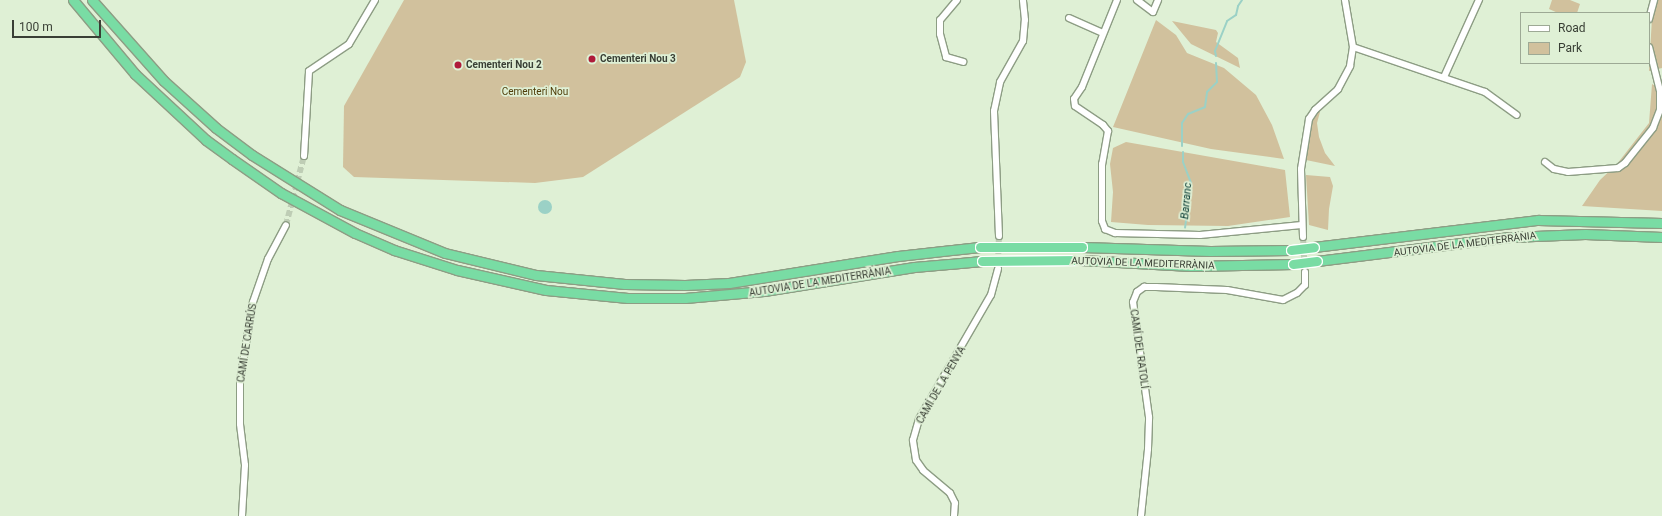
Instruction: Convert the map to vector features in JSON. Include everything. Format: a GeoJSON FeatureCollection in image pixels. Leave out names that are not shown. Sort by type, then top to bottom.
{"type":"FeatureCollection","features":[{"type":"Feature","properties":{"kind":"highway","name":"AUTOVIA DE LA MEDITERRÀNIA"},"geometry":{"type":"LineString","coordinates":[[73,0],[135,74],[200,135],[238,164],[311,210],[394,250],[457,270],[546,290],[586,295],[685,298],[764,291],[914,267],[982,261],[1081,260],[1191,266],[1293,264],[1510,237],[1585,234],[1662,237]]}},
{"type":"Feature","properties":{"kind":"highway","name":"AUTOVIA DE LA MEDITERRÀNIA"},"geometry":{"type":"LineString","coordinates":[[92,0],[139,55],[184,101],[252,155],[316,196],[362,219],[445,253],[536,275],[586,281],[685,285],[736,282],[919,253],[980,247],[1082,247],[1210,251],[1290,250],[1538,220],[1662,223]]}},
{"type":"Feature","properties":{"kind":"street"},"geometry":{"type":"LineString","coordinates":[[304,156],[309,71],[348,44],[375,0]]}},
{"type":"Feature","properties":{"kind":"street"},"geometry":{"type":"LineString","coordinates":[[957,0],[940,20],[940,34],[946,57],[963,62]]}},
{"type":"Feature","properties":{"kind":"street"},"geometry":{"type":"LineString","coordinates":[[999,236],[994,111],[1000,82],[1023,41],[1026,20],[1023,0]]}},
{"type":"Feature","properties":{"kind":"street"},"geometry":{"type":"LineString","coordinates":[[1117,0],[1082,87],[1074,99],[1075,106],[1103,125],[1108,131],[1102,164],[1102,221],[1105,229],[1115,233],[1200,235],[1302,224]]}},
{"type":"Feature","properties":{"kind":"street"},"geometry":{"type":"LineString","coordinates":[[1137,0],[1153,12],[1158,0]]}},
{"type":"Feature","properties":{"kind":"street"},"geometry":{"type":"LineString","coordinates":[[1303,236],[1301,169],[1309,119],[1344,80],[1350,66],[1353,47],[1345,0]]}},
{"type":"Feature","properties":{"kind":"street"},"geometry":{"type":"LineString","coordinates":[[1444,77],[1479,0]]}},
{"type":"Feature","properties":{"kind":"street"},"geometry":{"type":"LineString","coordinates":[[1650,15],[1654,0]]}},
{"type":"Feature","properties":{"kind":"street"},"geometry":{"type":"LineString","coordinates":[[1069,18],[1103,33]]}},
{"type":"Feature","properties":{"kind":"street"},"geometry":{"type":"LineString","coordinates":[[1353,47],[1485,92],[1517,116]]}},
{"type":"Feature","properties":{"kind":"street"},"geometry":{"type":"LineString","coordinates":[[1545,162],[1554,169],[1568,172],[1618,168],[1625,163],[1653,128],[1660,110],[1660,91],[1650,51]]}},
{"type":"Feature","properties":{"kind":"street","name":"CAMÍ DE CARRÚS"},"geometry":{"type":"LineString","coordinates":[[242,516],[246,465],[240,424],[240,381],[253,302],[268,259],[286,225]]}},
{"type":"Feature","properties":{"kind":"street","name":"CAMÍ DE LA PENYA"},"geometry":{"type":"LineString","coordinates":[[954,516],[955,503],[950,493],[923,470],[916,460],[913,440],[919,418],[991,295],[998,269]]}},
{"type":"Feature","properties":{"kind":"street","name":"CAMÍ DEL RATOLÍ"},"geometry":{"type":"LineString","coordinates":[[1141,516],[1149,416],[1132,302],[1137,292],[1144,287],[1227,290],[1283,300],[1297,293],[1305,285],[1305,275]]}},
{"type":"Feature","properties":{"kind":"green space","name":"Cementeri Nou"},"geometry":{"type":"Polygon","coordinates":[[[404,0],[734,0],[746,62],[740,77],[583,177],[535,183],[354,177],[343,167],[344,106],[404,0]]]}},
{"type":"Feature","properties":{"kind":"green space"},"geometry":{"type":"Polygon","coordinates":[[[1552,0],[1570,0],[1580,4],[1577,12],[1556,12],[1549,9],[1552,0]]]}},
{"type":"Feature","properties":{"kind":"green space"},"geometry":{"type":"Polygon","coordinates":[[[1653,0],[1662,0],[1662,68],[1649,71],[1653,0]]]}},
{"type":"Feature","properties":{"kind":"green space"},"geometry":{"type":"Polygon","coordinates":[[[1156,20],[1176,35],[1187,53],[1224,68],[1256,95],[1272,125],[1284,159],[1211,149],[1113,127],[1156,20]]]}},
{"type":"Feature","properties":{"kind":"green space"},"geometry":{"type":"Polygon","coordinates":[[[1172,21],[1216,30],[1218,33],[1216,42],[1238,58],[1240,68],[1191,44],[1172,21]]]}},
{"type":"Feature","properties":{"kind":"green space"},"geometry":{"type":"Polygon","coordinates":[[[1652,84],[1662,90],[1662,211],[1582,206],[1600,180],[1617,164],[1649,123],[1652,84]]]}},
{"type":"Feature","properties":{"kind":"green space"},"geometry":{"type":"Polygon","coordinates":[[[1316,111],[1320,112],[1317,123],[1319,137],[1325,153],[1335,166],[1306,160],[1311,123],[1316,111]]]}},
{"type":"Feature","properties":{"kind":"green space"},"geometry":{"type":"Polygon","coordinates":[[[1126,142],[1285,170],[1290,217],[1228,226],[1148,225],[1111,222],[1113,192],[1110,164],[1113,148],[1126,142]]]}},
{"type":"Feature","properties":{"kind":"green space"},"geometry":{"type":"Polygon","coordinates":[[[1306,175],[1330,177],[1333,186],[1329,209],[1328,230],[1309,225],[1306,175]]]}},
{"type":"Feature","properties":{"kind":"water"},"geometry":{"type":"Polygon","coordinates":[[[542,200],[548,200],[552,204],[552,210],[548,214],[542,214],[538,210],[538,204],[542,200]]]}},
{"type":"Feature","properties":{"kind":"waterway","name":"Barranc"},"geometry":{"type":"LineString","coordinates":[[1216,56],[1215,51],[1227,21],[1236,15],[1238,6],[1242,0]]}},
{"type":"Feature","properties":{"kind":"waterway","name":"Barranc"},"geometry":{"type":"LineString","coordinates":[[1182,146],[1182,123],[1188,114],[1205,107],[1207,92],[1217,82],[1216,63]]}},
{"type":"Feature","properties":{"kind":"waterway","name":"Barranc"},"geometry":{"type":"LineString","coordinates":[[1183,152],[1183,162],[1191,183],[1185,228]]}},
{"type":"Feature","properties":{"kind":"tunnel"},"geometry":{"type":"LineString","coordinates":[[286,225],[304,156]]}},
{"type":"Feature","properties":{"kind":"tunnel"},"geometry":{"type":"LineString","coordinates":[[998,263],[999,236]]}},
{"type":"Feature","properties":{"kind":"tunnel"},"geometry":{"type":"LineString","coordinates":[[1303,237],[1305,272]]}},
{"type":"Feature","properties":{"kind":"place","name":"Cementeri Nou 3"},"geometry":{"type":"Point","coordinates":[592,59]}},
{"type":"Feature","properties":{"kind":"place","name":"Cementeri Nou 2"},"geometry":{"type":"Point","coordinates":[458,65]}}]}
